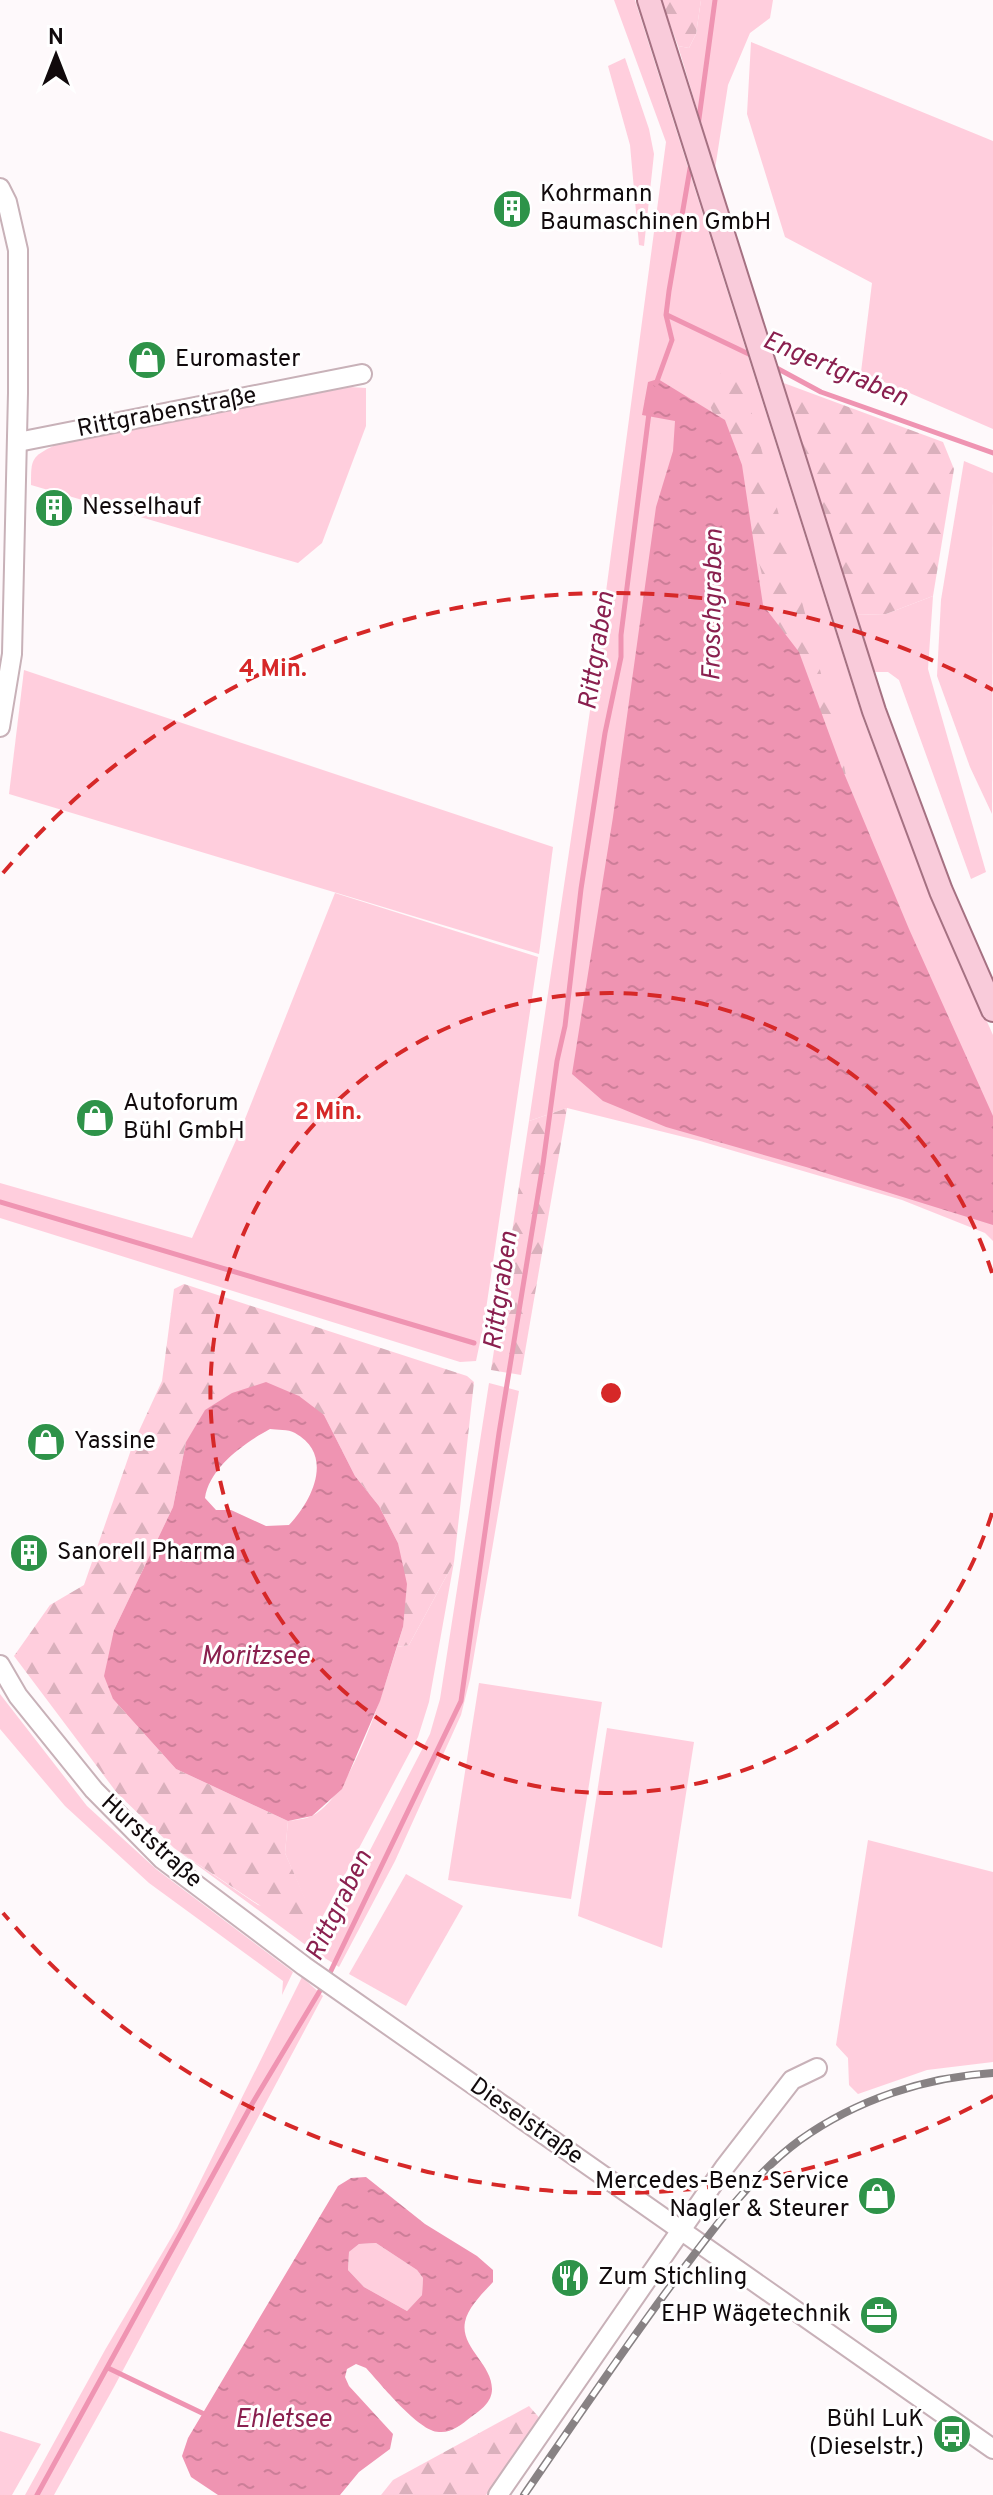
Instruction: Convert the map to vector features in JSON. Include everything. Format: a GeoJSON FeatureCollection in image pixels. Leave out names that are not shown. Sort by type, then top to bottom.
{"type":"FeatureCollection","features":[{"type":"Feature","properties":{"kind":"main road"},"geometry":{"type":"LineString","coordinates":[[649,0],[874,711],[941,891],[993,1010]]}},
{"type":"Feature","properties":{"kind":"street"},"geometry":{"type":"LineString","coordinates":[[0,188],[7,202],[18,250],[18,442],[12,654],[0,727]]}},
{"type":"Feature","properties":{"kind":"street","name":"Rittgrabenstraße"},"geometry":{"type":"LineString","coordinates":[[18,442],[362,374]]}},
{"type":"Feature","properties":{"kind":"street","name":"Hurststraße"},"geometry":{"type":"LineString","coordinates":[[0,1665],[18,1696],[94,1790],[162,1859],[335,1986]]}},
{"type":"Feature","properties":{"kind":"street","name":"Dieselstraße"},"geometry":{"type":"LineString","coordinates":[[335,1986],[993,2449]]}},
{"type":"Feature","properties":{"kind":"street"},"geometry":{"type":"LineString","coordinates":[[498,2495],[724,2168],[792,2080],[817,2068]]}},
{"type":"Feature","properties":{"kind":"green space"},"geometry":{"type":"Polygon","coordinates":[[[614,0],[635,0],[863,719],[926,885],[993,1035],[993,1241],[985,1233],[902,1200],[700,1141],[567,1108],[529,1121],[591,704],[666,142],[614,0]]]}},
{"type":"Feature","properties":{"kind":"green space"},"geometry":{"type":"Polygon","coordinates":[[[661,0],[701,0],[696,34],[689,48],[678,46],[661,0]]]}},
{"type":"Feature","properties":{"kind":"green space"},"geometry":{"type":"Polygon","coordinates":[[[701,0],[773,0],[770,18],[750,33],[728,85],[715,169],[678,46],[689,48],[696,34],[701,0]]]}},
{"type":"Feature","properties":{"kind":"green space"},"geometry":{"type":"Polygon","coordinates":[[[751,42],[993,141],[993,429],[861,372],[872,283],[785,237],[747,114],[751,42]]]}},
{"type":"Feature","properties":{"kind":"green space"},"geometry":{"type":"Polygon","coordinates":[[[625,58],[649,129],[654,154],[644,246],[639,245],[630,145],[608,66],[625,58]]]}},
{"type":"Feature","properties":{"kind":"green space"},"geometry":{"type":"Polygon","coordinates":[[[725,373],[743,380],[840,745],[847,781],[842,806],[774,688],[764,583],[736,469],[706,396],[709,376],[725,373]]]}},
{"type":"Feature","properties":{"kind":"green space"},"geometry":{"type":"Polygon","coordinates":[[[781,382],[943,442],[954,469],[933,596],[886,614],[853,615],[781,382]]]}},
{"type":"Feature","properties":{"kind":"green space"},"geometry":{"type":"Polygon","coordinates":[[[350,387],[366,388],[366,426],[322,543],[298,563],[31,485],[34,460],[55,445],[350,387]]]}},
{"type":"Feature","properties":{"kind":"green space"},"geometry":{"type":"Polygon","coordinates":[[[964,461],[993,473],[992,814],[970,767],[937,676],[941,600],[964,461]]]}},
{"type":"Feature","properties":{"kind":"green space"},"geometry":{"type":"Polygon","coordinates":[[[933,596],[928,669],[986,872],[971,879],[899,680],[888,672],[870,672],[853,615],[886,614],[933,596]]]}},
{"type":"Feature","properties":{"kind":"green space"},"geometry":{"type":"Polygon","coordinates":[[[24,670],[553,847],[539,954],[9,794],[24,670]]]}},
{"type":"Feature","properties":{"kind":"green space"},"geometry":{"type":"Polygon","coordinates":[[[335,893],[538,957],[476,1361],[460,1362],[0,1218],[0,1183],[192,1238],[241,1129],[335,893]]]}},
{"type":"Feature","properties":{"kind":"green space"},"geometry":{"type":"Polygon","coordinates":[[[567,1108],[521,1375],[491,1370],[529,1121],[567,1108]]]}},
{"type":"Feature","properties":{"kind":"green space"},"geometry":{"type":"Polygon","coordinates":[[[184,1284],[467,1376],[474,1382],[454,1562],[409,1645],[397,1647],[403,1627],[398,1543],[379,1506],[355,1476],[324,1415],[186,1442],[173,1507],[114,1630],[113,1699],[176,1769],[288,1821],[285,1853],[313,1916],[304,1935],[174,1848],[117,1793],[14,1656],[50,1605],[84,1585],[133,1444],[162,1381],[174,1289],[184,1284]]]}},
{"type":"Feature","properties":{"kind":"green space"},"geometry":{"type":"Polygon","coordinates":[[[489,1383],[519,1391],[470,1679],[461,1715],[395,1861],[339,1967],[317,1953],[430,1734],[440,1699],[489,1383]]]}},
{"type":"Feature","properties":{"kind":"green space"},"geometry":{"type":"Polygon","coordinates":[[[454,1562],[429,1702],[418,1737],[307,1946],[174,1848],[258,1905],[312,1916],[285,1853],[288,1821],[312,1816],[327,1805],[341,1787],[365,1740],[397,1647],[409,1645],[454,1562]]]}},
{"type":"Feature","properties":{"kind":"green space"},"geometry":{"type":"Polygon","coordinates":[[[479,1683],[602,1702],[571,1899],[448,1880],[479,1683]]]}},
{"type":"Feature","properties":{"kind":"green space"},"geometry":{"type":"Polygon","coordinates":[[[0,1694],[87,1806],[156,1869],[293,1972],[282,1995],[283,1981],[149,1883],[65,1806],[0,1729],[0,1694]]]}},
{"type":"Feature","properties":{"kind":"green space"},"geometry":{"type":"Polygon","coordinates":[[[607,1728],[694,1742],[662,1948],[578,1916],[607,1728]]]}},
{"type":"Feature","properties":{"kind":"green space"},"geometry":{"type":"Polygon","coordinates":[[[868,1840],[993,1872],[993,2062],[927,2070],[858,2094],[849,2085],[848,2058],[836,2045],[868,1840]]]}},
{"type":"Feature","properties":{"kind":"green space"},"geometry":{"type":"Polygon","coordinates":[[[406,1874],[463,1906],[406,2006],[349,1974],[406,1874]]]}},
{"type":"Feature","properties":{"kind":"green space"},"geometry":{"type":"Polygon","coordinates":[[[302,1977],[323,1996],[114,2387],[54,2495],[25,2495],[177,2228],[302,1977]]]}},
{"type":"Feature","properties":{"kind":"green space"},"geometry":{"type":"Polygon","coordinates":[[[376,2243],[417,2270],[423,2278],[422,2295],[407,2311],[364,2287],[348,2270],[349,2252],[359,2244],[376,2243]]]}},
{"type":"Feature","properties":{"kind":"green space"},"geometry":{"type":"Polygon","coordinates":[[[529,2406],[543,2422],[486,2495],[381,2495],[393,2480],[529,2406]]]}},
{"type":"Feature","properties":{"kind":"green space"},"geometry":{"type":"Polygon","coordinates":[[[0,2431],[41,2444],[12,2495],[0,2495],[0,2431]]]}},
{"type":"Feature","properties":{"kind":"water","name":"Froschgraben"},"geometry":{"type":"Polygon","coordinates":[[[658,379],[725,420],[742,465],[763,605],[799,652],[841,766],[909,929],[993,1116],[993,1225],[666,1127],[603,1101],[572,1074],[613,817],[656,507],[673,451],[675,421],[642,415],[648,382],[658,379]]]}},
{"type":"Feature","properties":{"kind":"water","name":"Moritzsee"},"geometry":{"type":"Polygon","coordinates":[[[266,1382],[299,1396],[324,1415],[355,1476],[379,1506],[398,1543],[407,1584],[403,1627],[380,1701],[342,1789],[312,1816],[288,1821],[176,1769],[113,1699],[104,1676],[114,1630],[173,1507],[186,1442],[205,1410],[232,1393],[266,1382]],[[270,1429],[239,1449],[220,1467],[205,1498],[216,1510],[231,1510],[266,1526],[289,1525],[312,1491],[317,1465],[307,1442],[295,1433],[270,1429]]]}},
{"type":"Feature","properties":{"kind":"water","name":"Ehletsee"},"geometry":{"type":"Polygon","coordinates":[[[366,2177],[425,2224],[477,2256],[493,2270],[493,2282],[476,2300],[465,2322],[467,2340],[491,2380],[490,2398],[460,2425],[448,2431],[431,2430],[411,2416],[366,2368],[356,2364],[347,2369],[345,2377],[349,2386],[393,2434],[390,2449],[359,2472],[340,2495],[218,2495],[191,2477],[182,2456],[188,2438],[338,2186],[351,2178],[366,2177]],[[376,2243],[359,2244],[349,2252],[348,2270],[364,2287],[407,2311],[422,2295],[423,2278],[417,2270],[376,2243]]]}},
{"type":"Feature","properties":{"kind":"waterway","name":"Rittgraben"},"geometry":{"type":"LineString","coordinates":[[698,126],[715,0]]}},
{"type":"Feature","properties":{"kind":"waterway","name":"Rittgraben"},"geometry":{"type":"LineString","coordinates":[[656,384],[672,340],[666,315],[691,163]]}},
{"type":"Feature","properties":{"kind":"waterway","name":"Engertgraben"},"geometry":{"type":"LineString","coordinates":[[667,315],[755,357]]}},
{"type":"Feature","properties":{"kind":"waterway","name":"Engertgraben"},"geometry":{"type":"LineString","coordinates":[[771,365],[821,392],[993,453]]}},
{"type":"Feature","properties":{"kind":"waterway","name":"Rittgraben"},"geometry":{"type":"LineString","coordinates":[[37,2495],[252,2104],[327,1979],[461,1701],[499,1433],[565,1026],[581,889],[605,733],[621,657],[621,635],[649,413]]}},
{"type":"Feature","properties":{"kind":"waterway"},"geometry":{"type":"LineString","coordinates":[[0,1202],[474,1343]]}},
{"type":"Feature","properties":{"kind":"waterway"},"geometry":{"type":"LineString","coordinates":[[108,2368],[202,2413]]}},
{"type":"Feature","properties":{"kind":"railway"},"geometry":{"type":"LineString","coordinates":[[524,2495],[706,2239],[734,2203],[782,2154],[822,2126],[868,2102],[917,2085],[993,2073]]}},
{"type":"Feature","properties":{"kind":"place","name":"Kohrmann Baumaschinen GmbH"},"geometry":{"type":"Point","coordinates":[512,209]}},
{"type":"Feature","properties":{"kind":"place","name":"Euromaster"},"geometry":{"type":"Point","coordinates":[147,360]}},
{"type":"Feature","properties":{"kind":"place","name":"Nesselhauf"},"geometry":{"type":"Point","coordinates":[54,508]}},
{"type":"Feature","properties":{"kind":"place","name":"Autoforum Bühl GmbH"},"geometry":{"type":"Point","coordinates":[95,1118]}},
{"type":"Feature","properties":{"kind":"place","name":"Yassine"},"geometry":{"type":"Point","coordinates":[46,1442]}},
{"type":"Feature","properties":{"kind":"place","name":"Sanorell Pharma"},"geometry":{"type":"Point","coordinates":[29,1553]}},
{"type":"Feature","properties":{"kind":"place","name":"Mercedes-Benz Service Nagler & Steurer"},"geometry":{"type":"Point","coordinates":[877,2196]}},
{"type":"Feature","properties":{"kind":"place","name":"Zum Stichling"},"geometry":{"type":"Point","coordinates":[570,2278]}},
{"type":"Feature","properties":{"kind":"place","name":"EHP Wägetechnik"},"geometry":{"type":"Point","coordinates":[879,2315]}},
{"type":"Feature","properties":{"kind":"place","name":"Bühl LuK (Dieselstr.)"},"geometry":{"type":"Point","coordinates":[952,2434]}}]}
